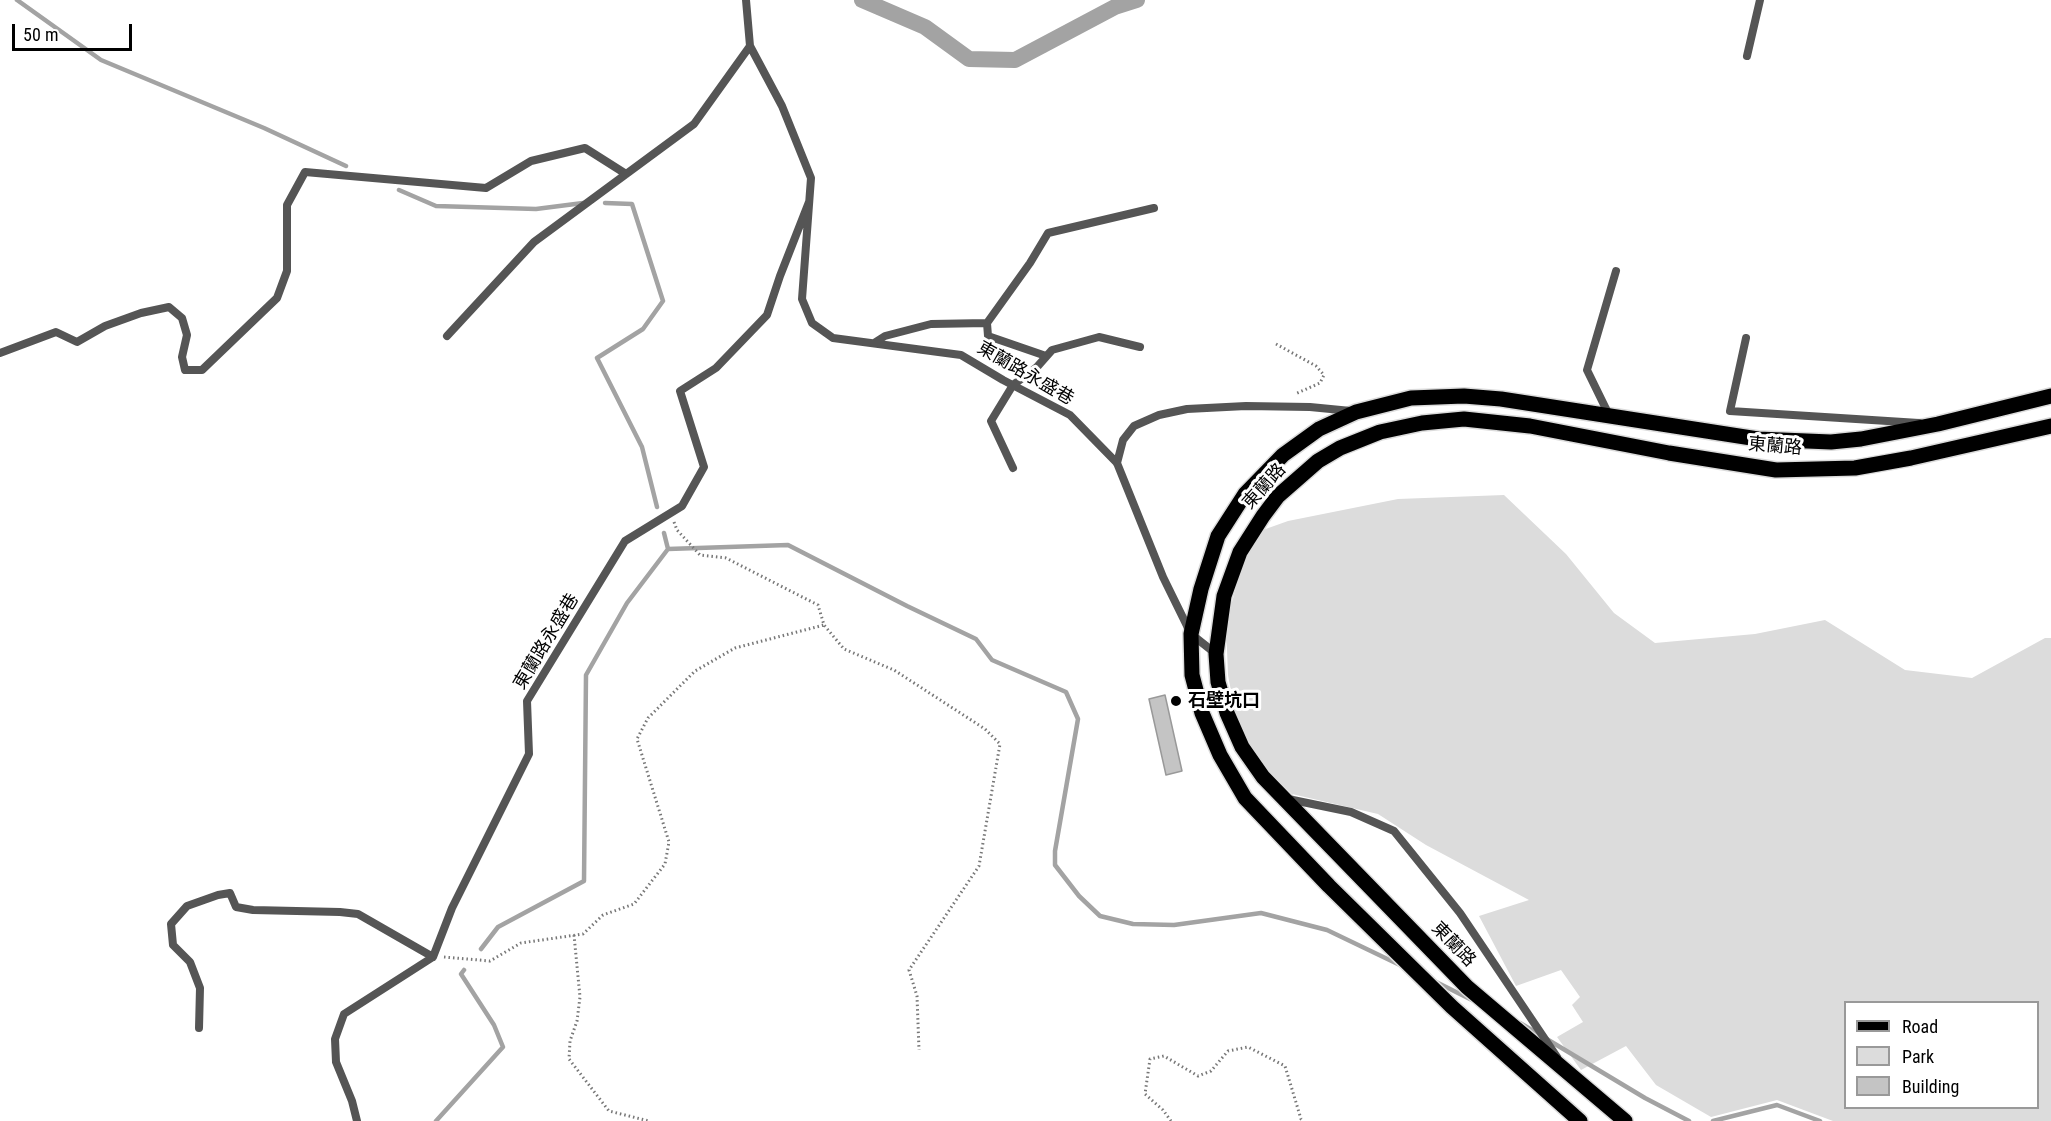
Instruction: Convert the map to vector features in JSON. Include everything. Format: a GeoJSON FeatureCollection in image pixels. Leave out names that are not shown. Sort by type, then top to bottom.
{"type":"FeatureCollection","features":[{"type":"Feature","properties":{"kind":"main road","name":"東蘭路"},"geometry":{"type":"LineString","coordinates":[[1580,1121],[1434,989],[1329,886],[1245,798],[1220,755],[1202,713],[1191,675],[1191,634],[1201,589],[1218,537],[1245,494],[1283,455],[1319,429],[1356,412],[1411,398],[1464,396],[1501,399],[1758,439],[1814,442],[1861,439],[1938,424],[2051,396]]}},
{"type":"Feature","properties":{"kind":"main road","name":"東蘭路"},"geometry":{"type":"LineString","coordinates":[[1624,1121],[1473,992],[1263,777],[1242,747],[1227,713],[1218,682],[1216,654],[1224,596],[1240,552],[1263,516],[1293,482],[1318,461],[1340,448],[1380,432],[1422,423],[1464,420],[1530,426],[1669,453],[1776,470],[1855,468],[1911,458],[2051,426]]}},
{"type":"Feature","properties":{"kind":"lane","name":"東蘭路永盛巷"},"geometry":{"type":"LineString","coordinates":[[746,0],[750,46],[782,106],[811,178],[802,299],[812,323],[833,338],[962,355],[1070,416],[1117,463],[1163,577],[1191,634],[1216,654]]}},
{"type":"Feature","properties":{"kind":"lane"},"geometry":{"type":"LineString","coordinates":[[1747,56],[1760,0]]}},
{"type":"Feature","properties":{"kind":"lane"},"geometry":{"type":"LineString","coordinates":[[447,336],[534,242],[694,124],[750,46]]}},
{"type":"Feature","properties":{"kind":"lane"},"geometry":{"type":"LineString","coordinates":[[0,353],[56,332],[77,342],[105,326],[169,307],[182,318],[187,335],[182,357],[185,370],[202,370],[278,298],[287,271],[287,205],[305,172],[486,188],[531,161],[585,148],[626,174]]}},
{"type":"Feature","properties":{"kind":"lane","name":"東蘭路永盛巷"},"geometry":{"type":"LineString","coordinates":[[433,957],[452,908],[529,754],[527,701],[625,541],[682,506],[704,467],[680,391],[717,368],[767,315],[809,201]]}},
{"type":"Feature","properties":{"kind":"lane"},"geometry":{"type":"LineString","coordinates":[[1047,356],[988,336],[987,323],[1030,263],[1048,233],[1154,208]]}},
{"type":"Feature","properties":{"kind":"lane"},"geometry":{"type":"LineString","coordinates":[[1610,417],[1587,370],[1616,271]]}},
{"type":"Feature","properties":{"kind":"lane"},"geometry":{"type":"LineString","coordinates":[[874,344],[885,336],[931,324],[987,323]]}},
{"type":"Feature","properties":{"kind":"lane"},"geometry":{"type":"LineString","coordinates":[[1013,468],[991,421],[1013,385],[1037,367],[1052,350],[1099,337],[1140,347]]}},
{"type":"Feature","properties":{"kind":"lane"},"geometry":{"type":"LineString","coordinates":[[1746,338],[1730,411],[1938,424]]}},
{"type":"Feature","properties":{"kind":"lane","name":"東蘭路"},"geometry":{"type":"LineString","coordinates":[[1117,463],[1123,440],[1134,426],[1159,415],[1187,409],[1246,406],[1310,407],[1356,412]]}},
{"type":"Feature","properties":{"kind":"lane"},"geometry":{"type":"LineString","coordinates":[[1284,799],[1351,812],[1394,831],[1460,913],[1567,1071]]}},
{"type":"Feature","properties":{"kind":"lane"},"geometry":{"type":"LineString","coordinates":[[199,1028],[200,988],[190,962],[173,945],[171,924],[187,906],[218,895],[230,892],[236,907],[253,910],[358,914],[433,957],[344,1014],[335,1038],[336,1062],[352,1101],[357,1121]]}},
{"type":"Feature","properties":{"kind":"path"},"geometry":{"type":"LineString","coordinates":[[1276,344],[1316,366],[1324,375],[1320,383],[1290,396]]}},
{"type":"Feature","properties":{"kind":"path"},"geometry":{"type":"LineString","coordinates":[[672,513],[677,530],[700,555],[726,558],[818,605],[824,625],[844,649],[894,670],[985,729],[1000,744],[980,866],[909,970],[917,996],[919,1050]]}},
{"type":"Feature","properties":{"kind":"path"},"geometry":{"type":"LineString","coordinates":[[433,957],[490,961],[521,943],[583,934],[603,915],[634,904],[665,864],[669,842],[637,740],[648,717],[695,671],[735,648],[824,625]]}},
{"type":"Feature","properties":{"kind":"path"},"geometry":{"type":"LineString","coordinates":[[574,935],[580,997],[577,1021],[570,1041],[569,1059],[609,1111],[649,1121]]}},
{"type":"Feature","properties":{"kind":"path"},"geometry":{"type":"LineString","coordinates":[[1171,1121],[1163,1110],[1145,1094],[1150,1059],[1164,1056],[1198,1076],[1211,1071],[1228,1051],[1248,1047],[1285,1066],[1301,1119],[1304,1121]]}},
{"type":"Feature","properties":{"kind":"green space"},"geometry":{"type":"Polygon","coordinates":[[[1504,495],[1566,554],[1614,613],[1655,643],[1755,634],[1825,620],[1905,670],[1972,678],[2045,638],[2051,638],[2051,1121],[1833,1121],[1777,1100],[1711,1117],[1656,1085],[1626,1046],[1581,1070],[1557,1037],[1583,1022],[1572,1005],[1580,997],[1561,970],[1516,986],[1479,916],[1529,900],[1426,845],[1378,814],[1292,794],[1255,759],[1237,723],[1228,675],[1226,624],[1242,566],[1260,531],[1288,521],[1398,499],[1504,495]]]}},
{"type":"Feature","properties":{"kind":"building"},"geometry":{"type":"Polygon","coordinates":[[[1165,695],[1182,771],[1166,775],[1149,699],[1165,695]]]}},
{"type":"Feature","properties":{"kind":"waterway"},"geometry":{"type":"LineString","coordinates":[[17,0],[101,60],[264,128],[346,166]]}},
{"type":"Feature","properties":{"kind":"waterway"},"geometry":{"type":"LineString","coordinates":[[862,0],[925,27],[969,59],[1015,60],[1115,7],[1137,0]]}},
{"type":"Feature","properties":{"kind":"waterway"},"geometry":{"type":"LineString","coordinates":[[399,190],[436,206],[536,209],[583,203]]}},
{"type":"Feature","properties":{"kind":"waterway"},"geometry":{"type":"LineString","coordinates":[[605,203],[632,204],[663,301],[643,329],[597,358],[642,447],[657,507]]}},
{"type":"Feature","properties":{"kind":"waterway"},"geometry":{"type":"LineString","coordinates":[[481,949],[498,927],[584,881],[586,675],[627,603],[668,549],[664,533]]}},
{"type":"Feature","properties":{"kind":"waterway"},"geometry":{"type":"LineString","coordinates":[[668,549],[788,545],[976,639],[992,660],[1066,692],[1078,719],[1055,851],[1055,865],[1079,896],[1100,916],[1133,924],[1174,925],[1261,913],[1327,930],[1402,966]]}},
{"type":"Feature","properties":{"kind":"waterway"},"geometry":{"type":"LineString","coordinates":[[436,1121],[503,1047],[494,1025],[461,974],[464,970]]}},
{"type":"Feature","properties":{"kind":"waterway"},"geometry":{"type":"LineString","coordinates":[[1434,981],[1472,1000]]}},
{"type":"Feature","properties":{"kind":"waterway"},"geometry":{"type":"LineString","coordinates":[[1520,1023],[1645,1098],[1689,1121]]}},
{"type":"Feature","properties":{"kind":"waterway"},"geometry":{"type":"LineString","coordinates":[[1713,1121],[1777,1105],[1820,1121]]}},
{"type":"Feature","properties":{"kind":"place","name":"石壁坑口"},"geometry":{"type":"Point","coordinates":[1176,701]}}]}
